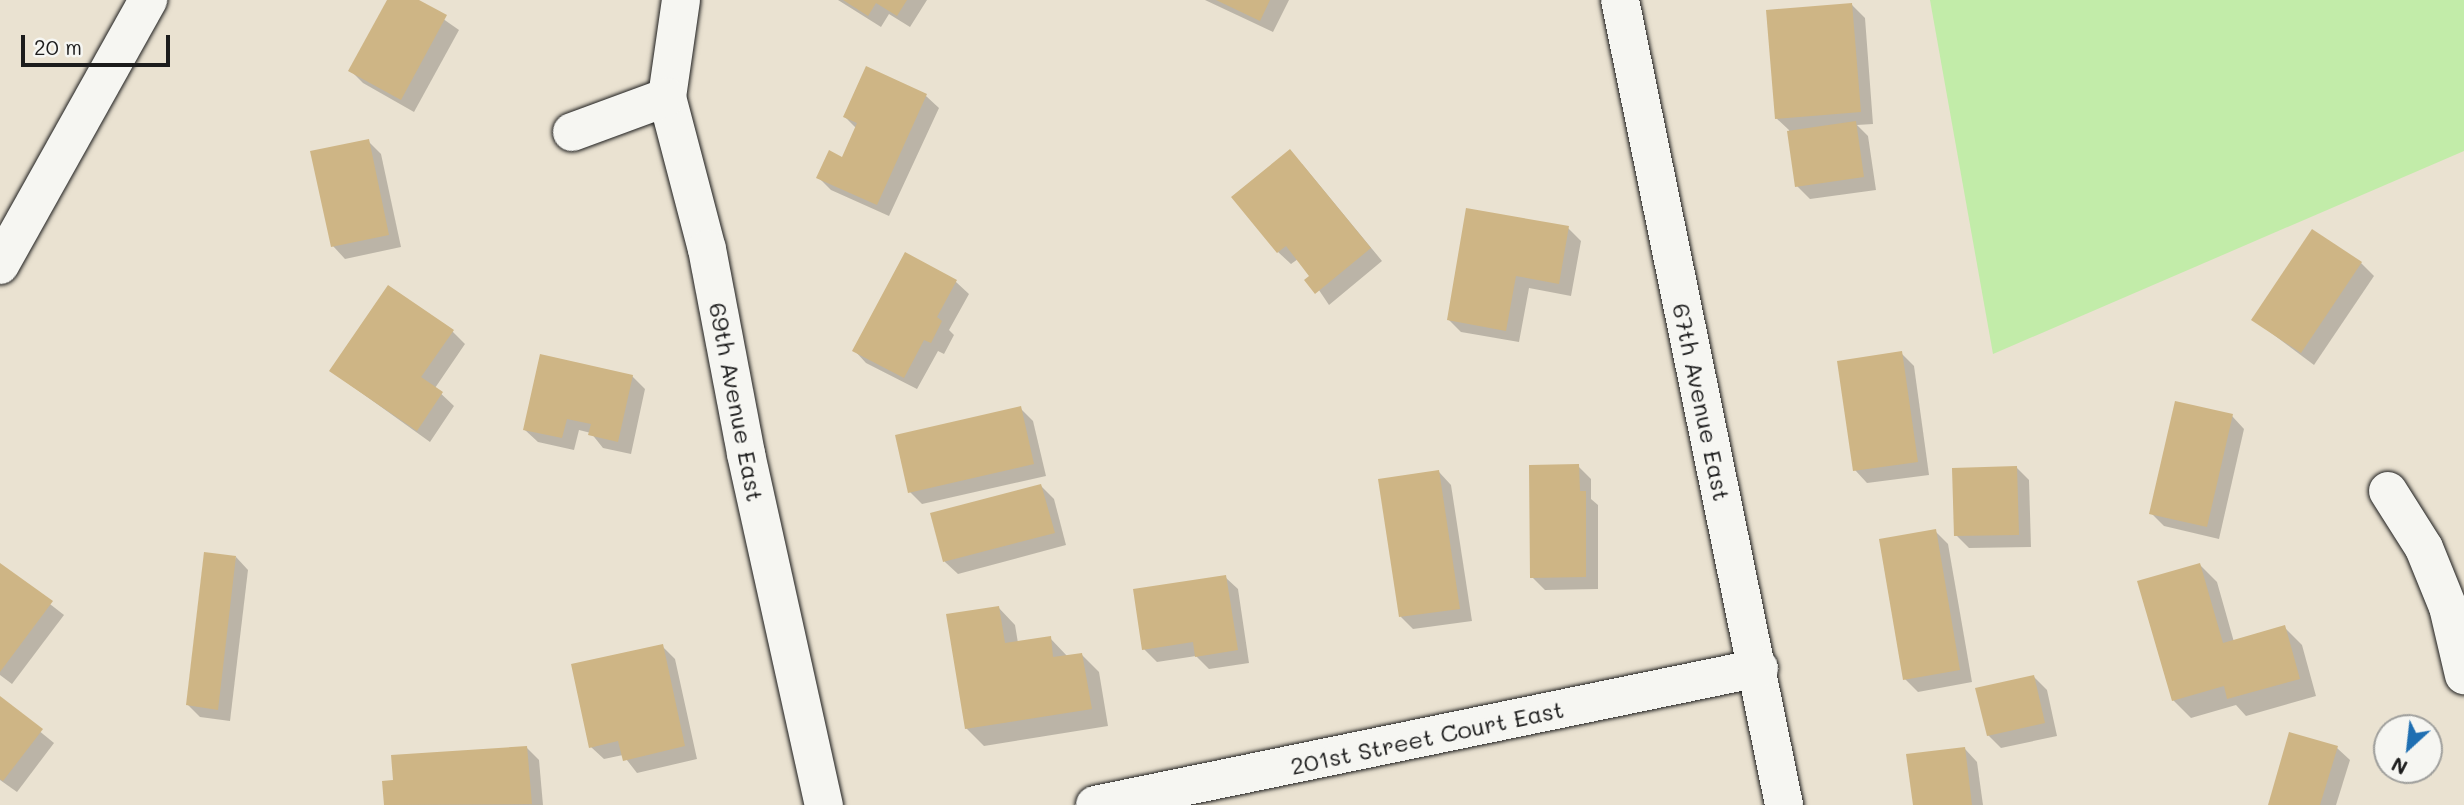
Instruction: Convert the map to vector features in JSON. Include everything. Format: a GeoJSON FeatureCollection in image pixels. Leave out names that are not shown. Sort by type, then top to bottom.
{"type":"FeatureCollection","features":[{"type":"Feature","properties":{"kind":"street"},"geometry":{"type":"LineString","coordinates":[[0,265],[148,0]]}},
{"type":"Feature","properties":{"kind":"street","name":"69th Avenue East"},"geometry":{"type":"LineString","coordinates":[[681,0],[667,97],[688,162],[746,454],[824,805]]}},
{"type":"Feature","properties":{"kind":"street","name":"67th Avenue East"},"geometry":{"type":"LineString","coordinates":[[1620,0],[1759,668],[1784,805]]}},
{"type":"Feature","properties":{"kind":"street"},"geometry":{"type":"LineString","coordinates":[[572,132],[667,97]]}},
{"type":"Feature","properties":{"kind":"street"},"geometry":{"type":"LineString","coordinates":[[2388,491],[2424,548],[2448,607],[2464,675]]}},
{"type":"Feature","properties":{"kind":"street","name":"201st Street Court East"},"geometry":{"type":"LineString","coordinates":[[1095,805],[1759,668]]}},
{"type":"Feature","properties":{"kind":"green space"},"geometry":{"type":"Polygon","coordinates":[[[1930,0],[2464,0],[2464,151],[1993,354],[1930,0]]]}},
{"type":"Feature","properties":{"kind":"building"},"geometry":{"type":"Polygon","coordinates":[[[387,0],[419,0],[447,15],[401,100],[348,71],[387,0]]]}},
{"type":"Feature","properties":{"kind":"building"},"geometry":{"type":"Polygon","coordinates":[[[843,0],[907,0],[897,16],[876,3],[868,16],[843,0]]]}},
{"type":"Feature","properties":{"kind":"building"},"geometry":{"type":"Polygon","coordinates":[[[1216,0],[1270,0],[1260,21],[1216,0]]]}},
{"type":"Feature","properties":{"kind":"building"},"geometry":{"type":"Polygon","coordinates":[[[1852,3],[1861,112],[1775,119],[1766,10],[1852,3]]]}},
{"type":"Feature","properties":{"kind":"building"},"geometry":{"type":"Polygon","coordinates":[[[866,66],[927,94],[877,205],[816,178],[829,150],[842,157],[857,123],[843,117],[866,66]]]}},
{"type":"Feature","properties":{"kind":"building"},"geometry":{"type":"Polygon","coordinates":[[[1856,121],[1864,177],[1795,187],[1787,131],[1856,121]]]}},
{"type":"Feature","properties":{"kind":"building"},"geometry":{"type":"Polygon","coordinates":[[[369,139],[389,235],[331,247],[310,151],[369,139]]]}},
{"type":"Feature","properties":{"kind":"building"},"geometry":{"type":"Polygon","coordinates":[[[1290,149],[1371,248],[1315,294],[1304,280],[1309,276],[1286,246],[1277,253],[1231,197],[1290,149]]]}},
{"type":"Feature","properties":{"kind":"building"},"geometry":{"type":"Polygon","coordinates":[[[1466,208],[1569,226],[1559,284],[1516,276],[1506,331],[1447,320],[1466,208]]]}},
{"type":"Feature","properties":{"kind":"building"},"geometry":{"type":"Polygon","coordinates":[[[2312,229],[2362,262],[2301,353],[2251,320],[2312,229]]]}},
{"type":"Feature","properties":{"kind":"building"},"geometry":{"type":"Polygon","coordinates":[[[905,252],[957,280],[937,317],[942,321],[931,343],[924,340],[904,378],[852,351],[905,252]]]}},
{"type":"Feature","properties":{"kind":"building"},"geometry":{"type":"Polygon","coordinates":[[[388,285],[454,330],[421,377],[443,392],[417,431],[329,371],[388,285]]]}},
{"type":"Feature","properties":{"kind":"building"},"geometry":{"type":"Polygon","coordinates":[[[1902,351],[1918,462],[1853,471],[1837,361],[1902,351]]]}},
{"type":"Feature","properties":{"kind":"building"},"geometry":{"type":"Polygon","coordinates":[[[540,354],[633,375],[618,442],[588,435],[591,424],[567,419],[562,438],[523,430],[540,354]]]}},
{"type":"Feature","properties":{"kind":"building"},"geometry":{"type":"Polygon","coordinates":[[[2175,401],[2233,414],[2207,527],[2149,514],[2175,401]]]}},
{"type":"Feature","properties":{"kind":"building"},"geometry":{"type":"Polygon","coordinates":[[[1021,406],[1034,464],[908,493],[895,435],[1021,406]]]}},
{"type":"Feature","properties":{"kind":"building"},"geometry":{"type":"Polygon","coordinates":[[[1579,464],[1580,491],[1586,491],[1586,577],[1530,578],[1529,465],[1579,464]]]}},
{"type":"Feature","properties":{"kind":"building"},"geometry":{"type":"Polygon","coordinates":[[[2017,466],[2019,535],[1954,536],[1952,468],[2017,466]]]}},
{"type":"Feature","properties":{"kind":"building"},"geometry":{"type":"Polygon","coordinates":[[[1439,470],[1460,609],[1399,617],[1378,479],[1439,470]]]}},
{"type":"Feature","properties":{"kind":"building"},"geometry":{"type":"Polygon","coordinates":[[[1041,484],[1055,533],[943,562],[930,513],[1041,484]]]}},
{"type":"Feature","properties":{"kind":"building"},"geometry":{"type":"Polygon","coordinates":[[[1936,529],[1960,670],[1903,680],[1879,539],[1936,529]]]}},
{"type":"Feature","properties":{"kind":"building"},"geometry":{"type":"Polygon","coordinates":[[[204,552],[236,556],[218,710],[186,705],[204,552]]]}},
{"type":"Feature","properties":{"kind":"building"},"geometry":{"type":"Polygon","coordinates":[[[0,563],[53,601],[0,672],[0,563]]]}},
{"type":"Feature","properties":{"kind":"building"},"geometry":{"type":"Polygon","coordinates":[[[2200,563],[2223,643],[2285,625],[2300,679],[2227,699],[2224,686],[2172,701],[2137,581],[2200,563]]]}},
{"type":"Feature","properties":{"kind":"building"},"geometry":{"type":"Polygon","coordinates":[[[1226,575],[1238,650],[1195,657],[1193,642],[1142,650],[1133,589],[1226,575]]]}},
{"type":"Feature","properties":{"kind":"building"},"geometry":{"type":"Polygon","coordinates":[[[999,606],[1005,643],[1051,636],[1053,657],[1082,653],[1092,709],[965,729],[946,614],[999,606]]]}},
{"type":"Feature","properties":{"kind":"building"},"geometry":{"type":"Polygon","coordinates":[[[663,644],[685,746],[623,761],[618,741],[589,748],[571,664],[663,644]]]}},
{"type":"Feature","properties":{"kind":"building"},"geometry":{"type":"Polygon","coordinates":[[[2034,675],[2045,723],[1987,736],[1975,688],[2034,675]]]}},
{"type":"Feature","properties":{"kind":"building"},"geometry":{"type":"Polygon","coordinates":[[[0,696],[43,729],[3,781],[0,779],[0,696]]]}},
{"type":"Feature","properties":{"kind":"building"},"geometry":{"type":"Polygon","coordinates":[[[2289,732],[2338,746],[2320,805],[2268,805],[2289,732]]]}},
{"type":"Feature","properties":{"kind":"building"},"geometry":{"type":"Polygon","coordinates":[[[527,746],[532,804],[384,805],[382,781],[393,780],[391,755],[527,746]]]}},
{"type":"Feature","properties":{"kind":"building"},"geometry":{"type":"Polygon","coordinates":[[[1965,747],[1972,805],[1913,805],[1906,754],[1965,747]]]}}]}
